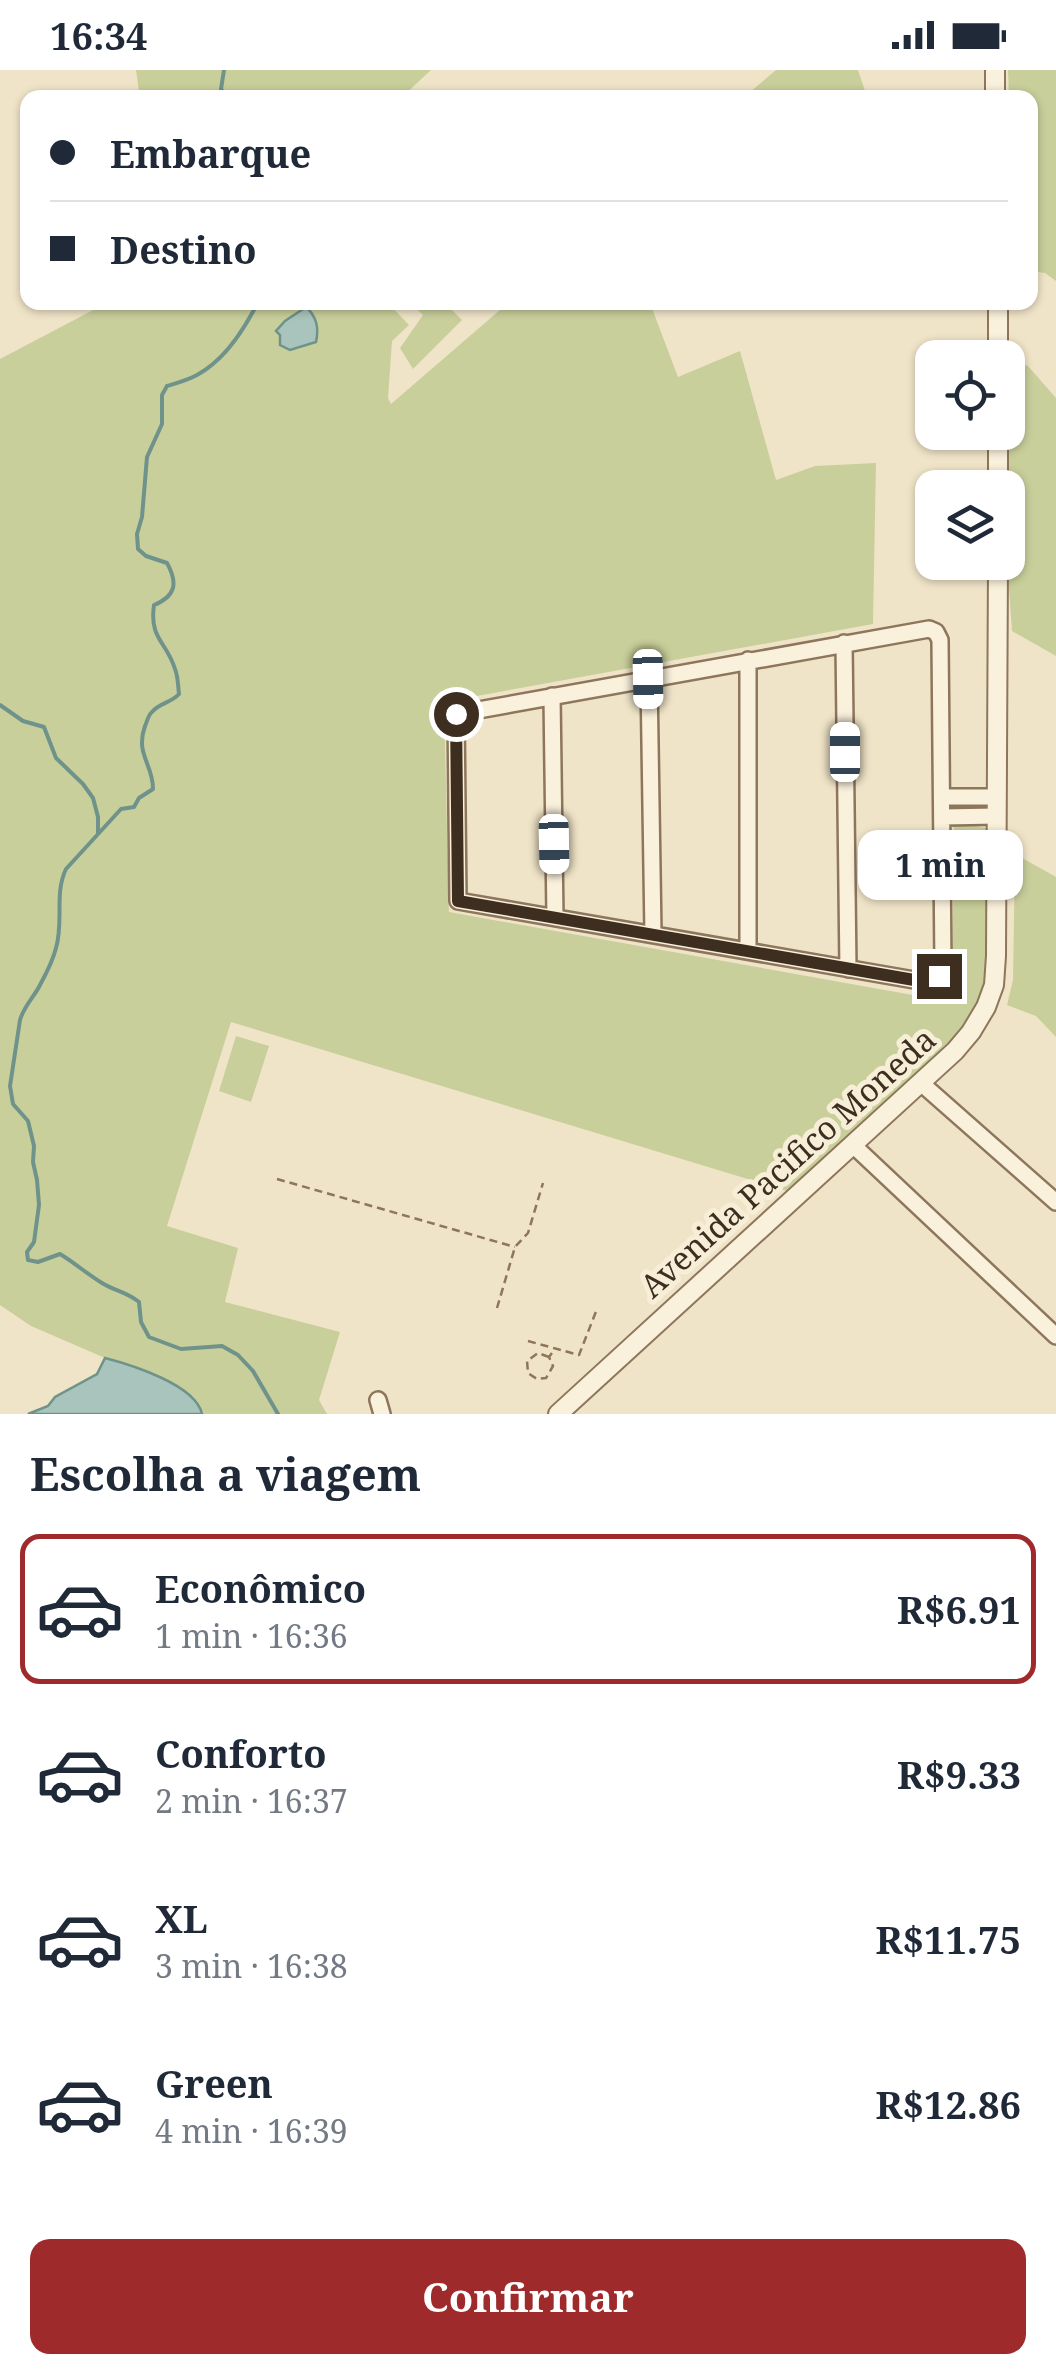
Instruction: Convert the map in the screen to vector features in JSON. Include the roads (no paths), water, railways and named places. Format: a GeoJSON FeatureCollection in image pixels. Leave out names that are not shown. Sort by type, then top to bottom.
{"type":"FeatureCollection","features":[{"type":"Feature","properties":{"kind":"street"},"geometry":{"type":"LineString","coordinates":[[998,310],[998,340]]}},
{"type":"Feature","properties":{"kind":"street","name":"Avenida Pacifico Moneda"},"geometry":{"type":"LineString","coordinates":[[558,1414],[921,1083],[971,1032],[986,1007],[994,985],[998,580]]}},
{"type":"Feature","properties":{"kind":"street"},"geometry":{"type":"LineString","coordinates":[[929,628],[939,635],[942,972],[932,980],[458,901],[456,714],[844,643],[929,628]]}},
{"type":"Feature","properties":{"kind":"street"},"geometry":{"type":"LineString","coordinates":[[844,643],[848,969]]}},
{"type":"Feature","properties":{"kind":"street"},"geometry":{"type":"LineString","coordinates":[[748,660],[748,950]]}},
{"type":"Feature","properties":{"kind":"street"},"geometry":{"type":"LineString","coordinates":[[648,679],[653,934]]}},
{"type":"Feature","properties":{"kind":"street"},"geometry":{"type":"LineString","coordinates":[[552,696],[555,918]]}},
{"type":"Feature","properties":{"kind":"street"},"geometry":{"type":"LineString","coordinates":[[942,796],[997,807]]}},
{"type":"Feature","properties":{"kind":"street"},"geometry":{"type":"LineString","coordinates":[[942,816],[997,807]]}},
{"type":"Feature","properties":{"kind":"street"},"geometry":{"type":"LineString","coordinates":[[921,1083],[1056,1202]]}},
{"type":"Feature","properties":{"kind":"street"},"geometry":{"type":"LineString","coordinates":[[854,1146],[1056,1336]]}},
{"type":"Feature","properties":{"kind":"water"},"geometry":{"type":"Polygon","coordinates":[[[302,310],[309,310],[316,323],[316,342],[290,350],[280,345],[276,331],[302,310]]]}},
{"type":"Feature","properties":{"kind":"water"},"geometry":{"type":"Polygon","coordinates":[[[105,1358],[176,1385],[202,1414],[28,1414],[48,1406],[55,1397],[97,1374],[105,1358]]]}},
{"type":"Feature","properties":{"kind":"waterway"},"geometry":{"type":"LineString","coordinates":[[222,90],[224,70]]}},
{"type":"Feature","properties":{"kind":"waterway"},"geometry":{"type":"LineString","coordinates":[[253,310],[225,353],[194,377],[167,386],[162,395],[162,424],[147,457],[137,534],[138,549],[167,563],[173,577],[171,593],[154,605],[153,616],[156,633],[172,660],[179,694],[155,709],[142,736],[153,789],[139,798],[134,807],[121,809],[62,878],[56,948],[20,1020],[10,1086],[13,1104],[28,1121],[34,1146],[39,1205],[28,1260],[38,1262],[60,1254],[139,1302],[141,1322],[149,1337],[181,1349],[222,1346],[238,1355],[253,1371],[278,1414]]}},
{"type":"Feature","properties":{"kind":"waterway"},"geometry":{"type":"LineString","coordinates":[[0,705],[23,721],[44,727],[56,758],[93,798],[98,833]]}}]}
